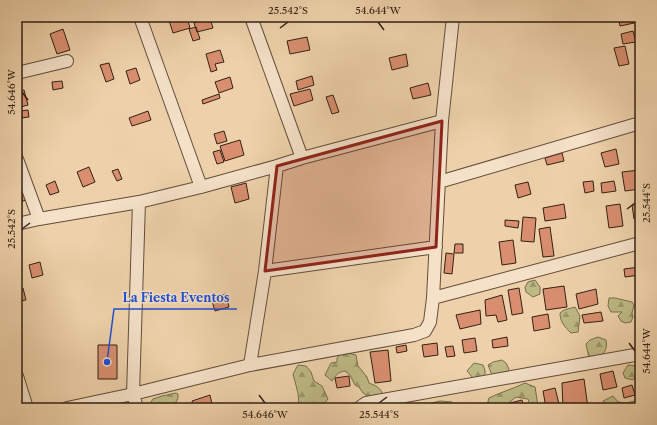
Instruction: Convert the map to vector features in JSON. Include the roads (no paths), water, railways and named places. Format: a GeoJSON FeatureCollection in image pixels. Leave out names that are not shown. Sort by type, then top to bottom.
{"type":"FeatureCollection","features":[{"type":"Feature","properties":{"kind":"street"},"geometry":{"type":"LineString","coordinates":[[140,17],[201,187]]}},
{"type":"Feature","properties":{"kind":"street"},"geometry":{"type":"LineString","coordinates":[[251,17],[302,158]]}},
{"type":"Feature","properties":{"kind":"street"},"geometry":{"type":"LineString","coordinates":[[67,408],[134,394],[250,365],[414,335],[425,330],[430,322],[433,298],[442,121],[453,17]]}},
{"type":"Feature","properties":{"kind":"street"},"geometry":{"type":"LineString","coordinates":[[17,72],[67,61]]}},
{"type":"Feature","properties":{"kind":"street"},"geometry":{"type":"LineString","coordinates":[[17,224],[139,202],[201,187],[302,158],[442,121]]}},
{"type":"Feature","properties":{"kind":"street"},"geometry":{"type":"LineString","coordinates":[[439,182],[640,123]]}},
{"type":"Feature","properties":{"kind":"street"},"geometry":{"type":"LineString","coordinates":[[17,159],[39,219]]}},
{"type":"Feature","properties":{"kind":"street"},"geometry":{"type":"LineString","coordinates":[[250,365],[265,271],[277,166]]}},
{"type":"Feature","properties":{"kind":"street"},"geometry":{"type":"LineString","coordinates":[[137,408],[134,394],[139,202]]}},
{"type":"Feature","properties":{"kind":"street"},"geometry":{"type":"LineString","coordinates":[[433,298],[640,243]]}},
{"type":"Feature","properties":{"kind":"street"},"geometry":{"type":"LineString","coordinates":[[265,271],[436,247]]}},
{"type":"Feature","properties":{"kind":"street"},"geometry":{"type":"LineString","coordinates":[[359,408],[366,403],[640,354]]}},
{"type":"Feature","properties":{"kind":"street"},"geometry":{"type":"LineString","coordinates":[[17,376],[27,408]]}},
{"type":"Feature","properties":{"kind":"place","name":"La Fiesta Eventos"},"geometry":{"type":"Point","coordinates":[107,362]}}]}
